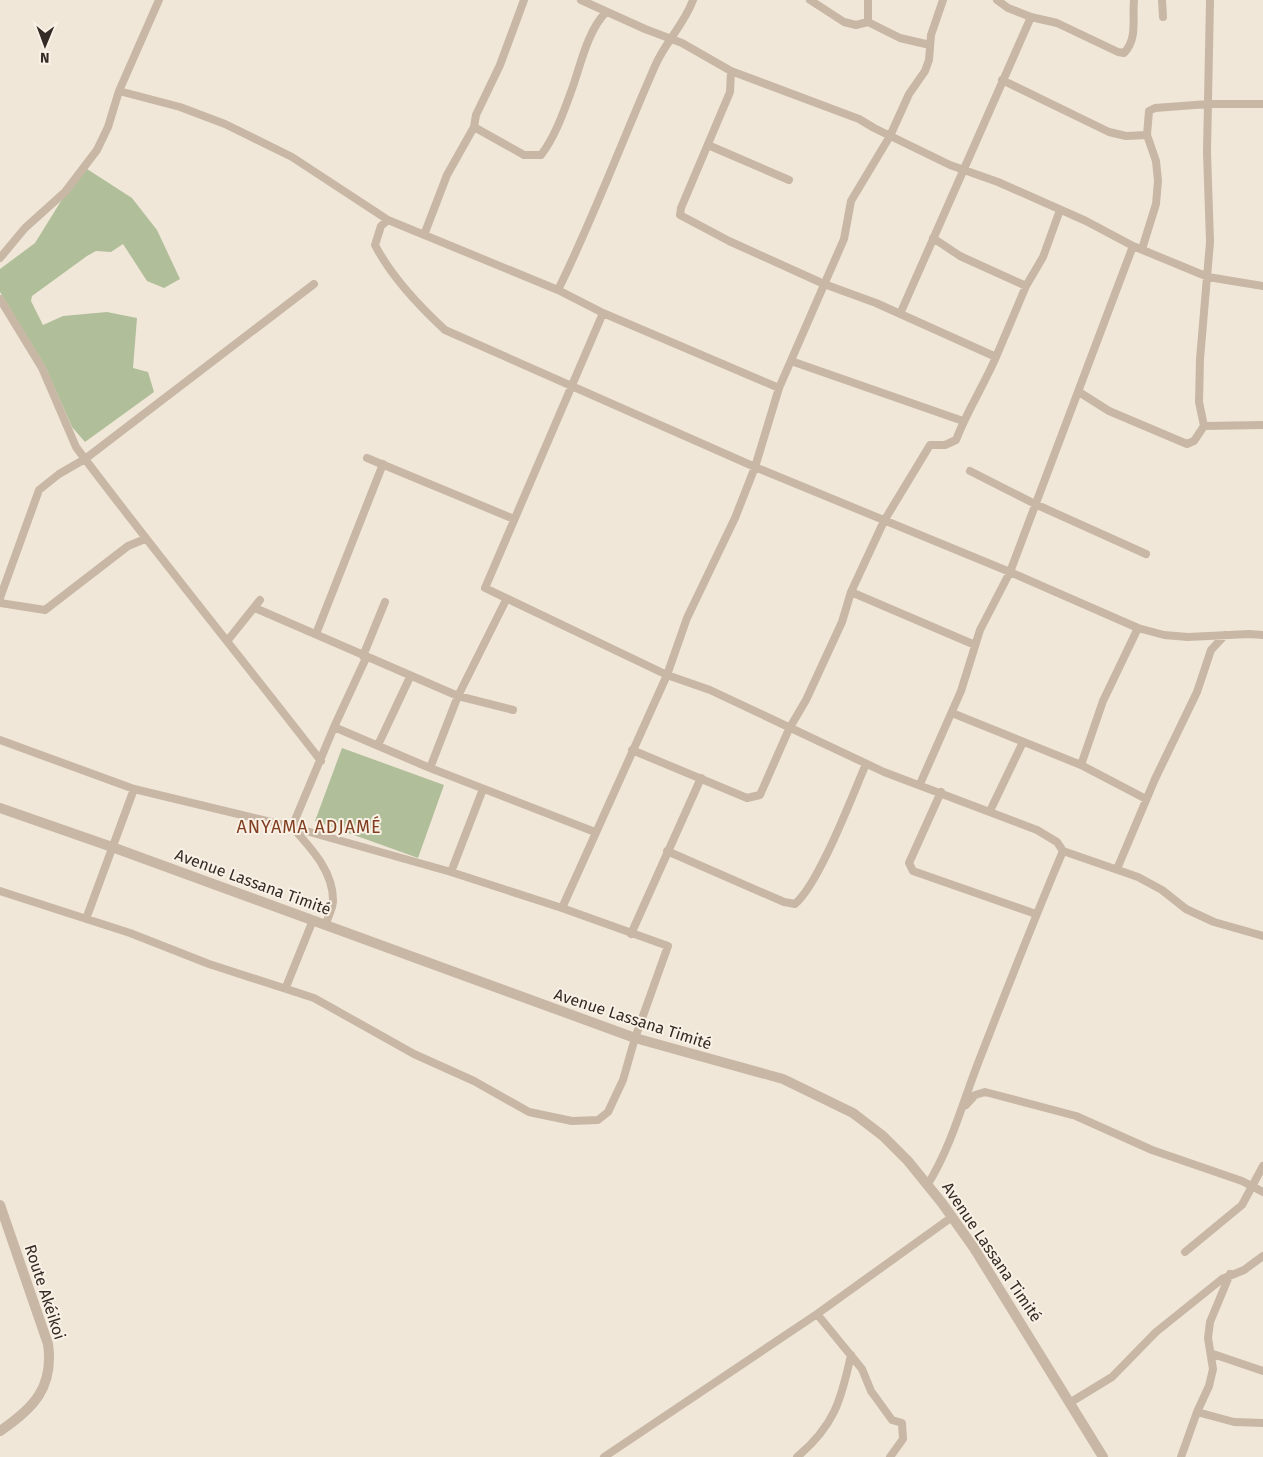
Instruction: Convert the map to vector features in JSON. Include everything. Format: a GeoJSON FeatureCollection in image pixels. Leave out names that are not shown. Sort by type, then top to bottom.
{"type":"FeatureCollection","features":[{"type":"Feature","properties":{"kind":"street"},"geometry":{"type":"LineString","coordinates":[[0,258],[25,228],[65,192],[97,150],[108,127],[119,91],[159,0]]}},
{"type":"Feature","properties":{"kind":"street"},"geometry":{"type":"LineString","coordinates":[[424,235],[447,175],[474,127],[476,115],[500,65],[524,0]]}},
{"type":"Feature","properties":{"kind":"street"},"geometry":{"type":"LineString","coordinates":[[581,0],[652,32],[672,38],[731,71],[859,119],[962,170],[998,182],[1086,221],[1133,246],[1208,277],[1263,286]]}},
{"type":"Feature","properties":{"kind":"street"},"geometry":{"type":"LineString","coordinates":[[558,290],[591,222],[655,66],[687,16],[693,0]]}},
{"type":"Feature","properties":{"kind":"street"},"geometry":{"type":"LineString","coordinates":[[810,0],[844,22],[856,25],[868,22],[900,38],[930,45]]}},
{"type":"Feature","properties":{"kind":"street"},"geometry":{"type":"LineString","coordinates":[[868,0],[868,22]]}},
{"type":"Feature","properties":{"kind":"street"},"geometry":{"type":"LineString","coordinates":[[562,908],[667,675],[687,618],[735,518],[755,467],[779,388],[844,239],[851,201],[890,136],[909,94],[925,71],[930,45],[943,0]]}},
{"type":"Feature","properties":{"kind":"street"},"geometry":{"type":"LineString","coordinates":[[997,0],[1008,8],[1057,24],[1124,53],[1131,47],[1134,33],[1134,0]]}},
{"type":"Feature","properties":{"kind":"street"},"geometry":{"type":"LineString","coordinates":[[1162,0],[1163,17]]}},
{"type":"Feature","properties":{"kind":"street"},"geometry":{"type":"LineString","coordinates":[[1079,392],[1109,411],[1188,444],[1194,441],[1204,426],[1199,402],[1200,359],[1210,242],[1208,104],[1210,0]]}},
{"type":"Feature","properties":{"kind":"street"},"geometry":{"type":"LineString","coordinates":[[474,127],[524,155],[541,155],[572,89],[580,61],[595,29],[606,12]]}},
{"type":"Feature","properties":{"kind":"street"},"geometry":{"type":"LineString","coordinates":[[900,314],[1031,17]]}},
{"type":"Feature","properties":{"kind":"street"},"geometry":{"type":"LineString","coordinates":[[731,71],[730,92],[680,208],[680,215],[720,236],[824,284],[900,314],[996,357]]}},
{"type":"Feature","properties":{"kind":"street"},"geometry":{"type":"LineString","coordinates":[[1002,80],[1062,108],[1074,117],[1109,132],[1126,136],[1146,135]]}},
{"type":"Feature","properties":{"kind":"street"},"geometry":{"type":"LineString","coordinates":[[119,91],[180,107],[225,124],[297,160],[388,220],[558,290],[603,313],[779,388]]}},
{"type":"Feature","properties":{"kind":"street"},"geometry":{"type":"LineString","coordinates":[[1142,249],[1156,204],[1158,181],[1156,161],[1146,135],[1149,111],[1155,108],[1208,104],[1263,104]]}},
{"type":"Feature","properties":{"kind":"street"},"geometry":{"type":"LineString","coordinates":[[708,145],[789,180]]}},
{"type":"Feature","properties":{"kind":"street"},"geometry":{"type":"LineString","coordinates":[[632,750],[747,798],[754,798],[760,795],[789,729],[806,700],[842,622],[851,592],[884,521],[930,445],[946,445],[956,440],[963,420],[983,388],[1026,286],[1043,257],[1060,210]]}},
{"type":"Feature","properties":{"kind":"street"},"geometry":{"type":"LineString","coordinates":[[388,220],[381,226],[374,245],[380,256],[424,310],[445,330],[755,467],[860,508],[884,521],[1010,572],[1138,628],[1180,637],[1263,635]]}},
{"type":"Feature","properties":{"kind":"street"},"geometry":{"type":"LineString","coordinates":[[932,238],[960,256],[1026,286]]}},
{"type":"Feature","properties":{"kind":"street"},"geometry":{"type":"LineString","coordinates":[[920,784],[952,713],[986,616],[1010,572],[1133,246]]}},
{"type":"Feature","properties":{"kind":"street"},"geometry":{"type":"LineString","coordinates":[[0,598],[38,490],[58,474],[85,459],[314,284]]}},
{"type":"Feature","properties":{"kind":"street"},"geometry":{"type":"LineString","coordinates":[[0,298],[42,368],[76,447],[145,539],[228,640],[321,761]]}},
{"type":"Feature","properties":{"kind":"street"},"geometry":{"type":"LineString","coordinates":[[603,313],[485,588],[506,600],[667,675],[710,690],[866,764],[1048,835],[1063,851],[1117,869],[1151,883],[1186,909],[1214,922],[1263,936]]}},
{"type":"Feature","properties":{"kind":"street"},"geometry":{"type":"LineString","coordinates":[[791,361],[963,420]]}},
{"type":"Feature","properties":{"kind":"street"},"geometry":{"type":"LineString","coordinates":[[1204,426],[1263,425]]}},
{"type":"Feature","properties":{"kind":"street"},"geometry":{"type":"LineString","coordinates":[[367,458],[514,519]]}},
{"type":"Feature","properties":{"kind":"street"},"geometry":{"type":"LineString","coordinates":[[316,634],[383,464]]}},
{"type":"Feature","properties":{"kind":"street"},"geometry":{"type":"LineString","coordinates":[[970,471],[1035,504],[1146,554]]}},
{"type":"Feature","properties":{"kind":"street"},"geometry":{"type":"LineString","coordinates":[[0,603],[45,610],[128,546],[145,539]]}},
{"type":"Feature","properties":{"kind":"street"},"geometry":{"type":"LineString","coordinates":[[851,592],[884,604],[975,645]]}},
{"type":"Feature","properties":{"kind":"street"},"geometry":{"type":"LineString","coordinates":[[228,640],[260,600]]}},
{"type":"Feature","properties":{"kind":"street"},"geometry":{"type":"LineString","coordinates":[[430,768],[458,696],[506,600]]}},
{"type":"Feature","properties":{"kind":"street"},"geometry":{"type":"LineString","coordinates":[[292,827],[364,657],[385,602]]}},
{"type":"Feature","properties":{"kind":"street"},"geometry":{"type":"LineString","coordinates":[[255,608],[410,677],[458,696],[513,710]]}},
{"type":"Feature","properties":{"kind":"street"},"geometry":{"type":"LineString","coordinates":[[1081,765],[1106,694],[1138,628]]}},
{"type":"Feature","properties":{"kind":"street"},"geometry":{"type":"LineString","coordinates":[[1117,869],[1146,799],[1197,692],[1211,650],[1225,635]]}},
{"type":"Feature","properties":{"kind":"street"},"geometry":{"type":"LineString","coordinates":[[378,745],[410,677]]}},
{"type":"Feature","properties":{"kind":"street"},"geometry":{"type":"LineString","coordinates":[[952,713],[1081,765],[1146,799]]}},
{"type":"Feature","properties":{"kind":"street"},"geometry":{"type":"LineString","coordinates":[[334,727],[482,789],[595,832]]}},
{"type":"Feature","properties":{"kind":"street"},"geometry":{"type":"LineString","coordinates":[[0,740],[134,789],[292,827],[451,872],[562,908],[668,946],[635,1038],[623,1080],[605,1117],[591,1121],[572,1121],[530,1112],[474,1081],[414,1054],[314,998],[286,987],[209,964],[86,919],[0,891]]}},
{"type":"Feature","properties":{"kind":"street"},"geometry":{"type":"LineString","coordinates":[[990,811],[1023,742]]}},
{"type":"Feature","properties":{"kind":"street"},"geometry":{"type":"LineString","coordinates":[[667,850],[784,902],[794,904],[801,899],[816,875],[866,764]]}},
{"type":"Feature","properties":{"kind":"street"},"geometry":{"type":"LineString","coordinates":[[631,934],[667,850],[701,778]]}},
{"type":"Feature","properties":{"kind":"street"},"geometry":{"type":"LineString","coordinates":[[86,919],[134,789]]}},
{"type":"Feature","properties":{"kind":"street"},"geometry":{"type":"LineString","coordinates":[[451,872],[482,789]]}},
{"type":"Feature","properties":{"kind":"street"},"geometry":{"type":"LineString","coordinates":[[941,792],[909,863],[913,871],[1036,914]]}},
{"type":"Feature","properties":{"kind":"street","name":"Avenue Lassana Timité"},"geometry":{"type":"LineString","coordinates":[[0,808],[635,1038],[760,1071],[818,1095],[853,1113],[882,1136],[928,1184],[974,1248],[1104,1457]]}},
{"type":"Feature","properties":{"kind":"street"},"geometry":{"type":"LineString","coordinates":[[292,827],[311,848],[331,884],[333,904],[325,925]]}},
{"type":"Feature","properties":{"kind":"street"},"geometry":{"type":"LineString","coordinates":[[928,1184],[942,1158],[961,1113],[1036,914],[1063,851]]}},
{"type":"Feature","properties":{"kind":"street"},"geometry":{"type":"LineString","coordinates":[[286,987],[313,920]]}},
{"type":"Feature","properties":{"kind":"street"},"geometry":{"type":"LineString","coordinates":[[961,1113],[979,1092],[993,1093],[1076,1116],[1152,1150],[1252,1186],[1263,1192]]}},
{"type":"Feature","properties":{"kind":"street"},"geometry":{"type":"LineString","coordinates":[[1185,1252],[1242,1205],[1263,1166]]}},
{"type":"Feature","properties":{"kind":"street","name":"Route Akéikoi"},"geometry":{"type":"LineString","coordinates":[[0,1205],[48,1344],[50,1360],[45,1386],[33,1404],[0,1431]]}},
{"type":"Feature","properties":{"kind":"street"},"geometry":{"type":"LineString","coordinates":[[604,1457],[817,1314],[952,1217]]}},
{"type":"Feature","properties":{"kind":"street"},"geometry":{"type":"LineString","coordinates":[[1071,1402],[1112,1377],[1156,1332],[1230,1274],[1244,1270],[1263,1256]]}},
{"type":"Feature","properties":{"kind":"street"},"geometry":{"type":"LineString","coordinates":[[1181,1457],[1197,1412],[1209,1386],[1213,1368],[1213,1354],[1208,1338],[1210,1322],[1230,1274]]}},
{"type":"Feature","properties":{"kind":"street"},"geometry":{"type":"LineString","coordinates":[[817,1314],[862,1369],[871,1391],[892,1420],[902,1422],[903,1439],[890,1457]]}},
{"type":"Feature","properties":{"kind":"street"},"geometry":{"type":"LineString","coordinates":[[1213,1354],[1263,1371]]}},
{"type":"Feature","properties":{"kind":"street"},"geometry":{"type":"LineString","coordinates":[[798,1457],[819,1438],[834,1413],[851,1355]]}},
{"type":"Feature","properties":{"kind":"street"},"geometry":{"type":"LineString","coordinates":[[1197,1412],[1234,1422],[1263,1423]]}},
{"type":"Feature","properties":{"kind":"green space"},"geometry":{"type":"Polygon","coordinates":[[[87,169],[132,198],[157,230],[180,279],[164,288],[147,281],[123,244],[111,252],[96,251],[87,256],[32,296],[31,301],[43,325],[63,316],[107,312],[137,318],[133,368],[148,372],[154,392],[85,442],[72,427],[45,366],[0,292],[0,269],[35,243],[66,193],[87,169]]]}},
{"type":"Feature","properties":{"kind":"green space"},"geometry":{"type":"Polygon","coordinates":[[[342,748],[444,785],[418,858],[315,821],[342,748]]]}},
{"type":"Feature","properties":{"kind":"district","name":"ANYAMA ADJAMÉ"},"geometry":{"type":"Point","coordinates":[309,827]}}]}
